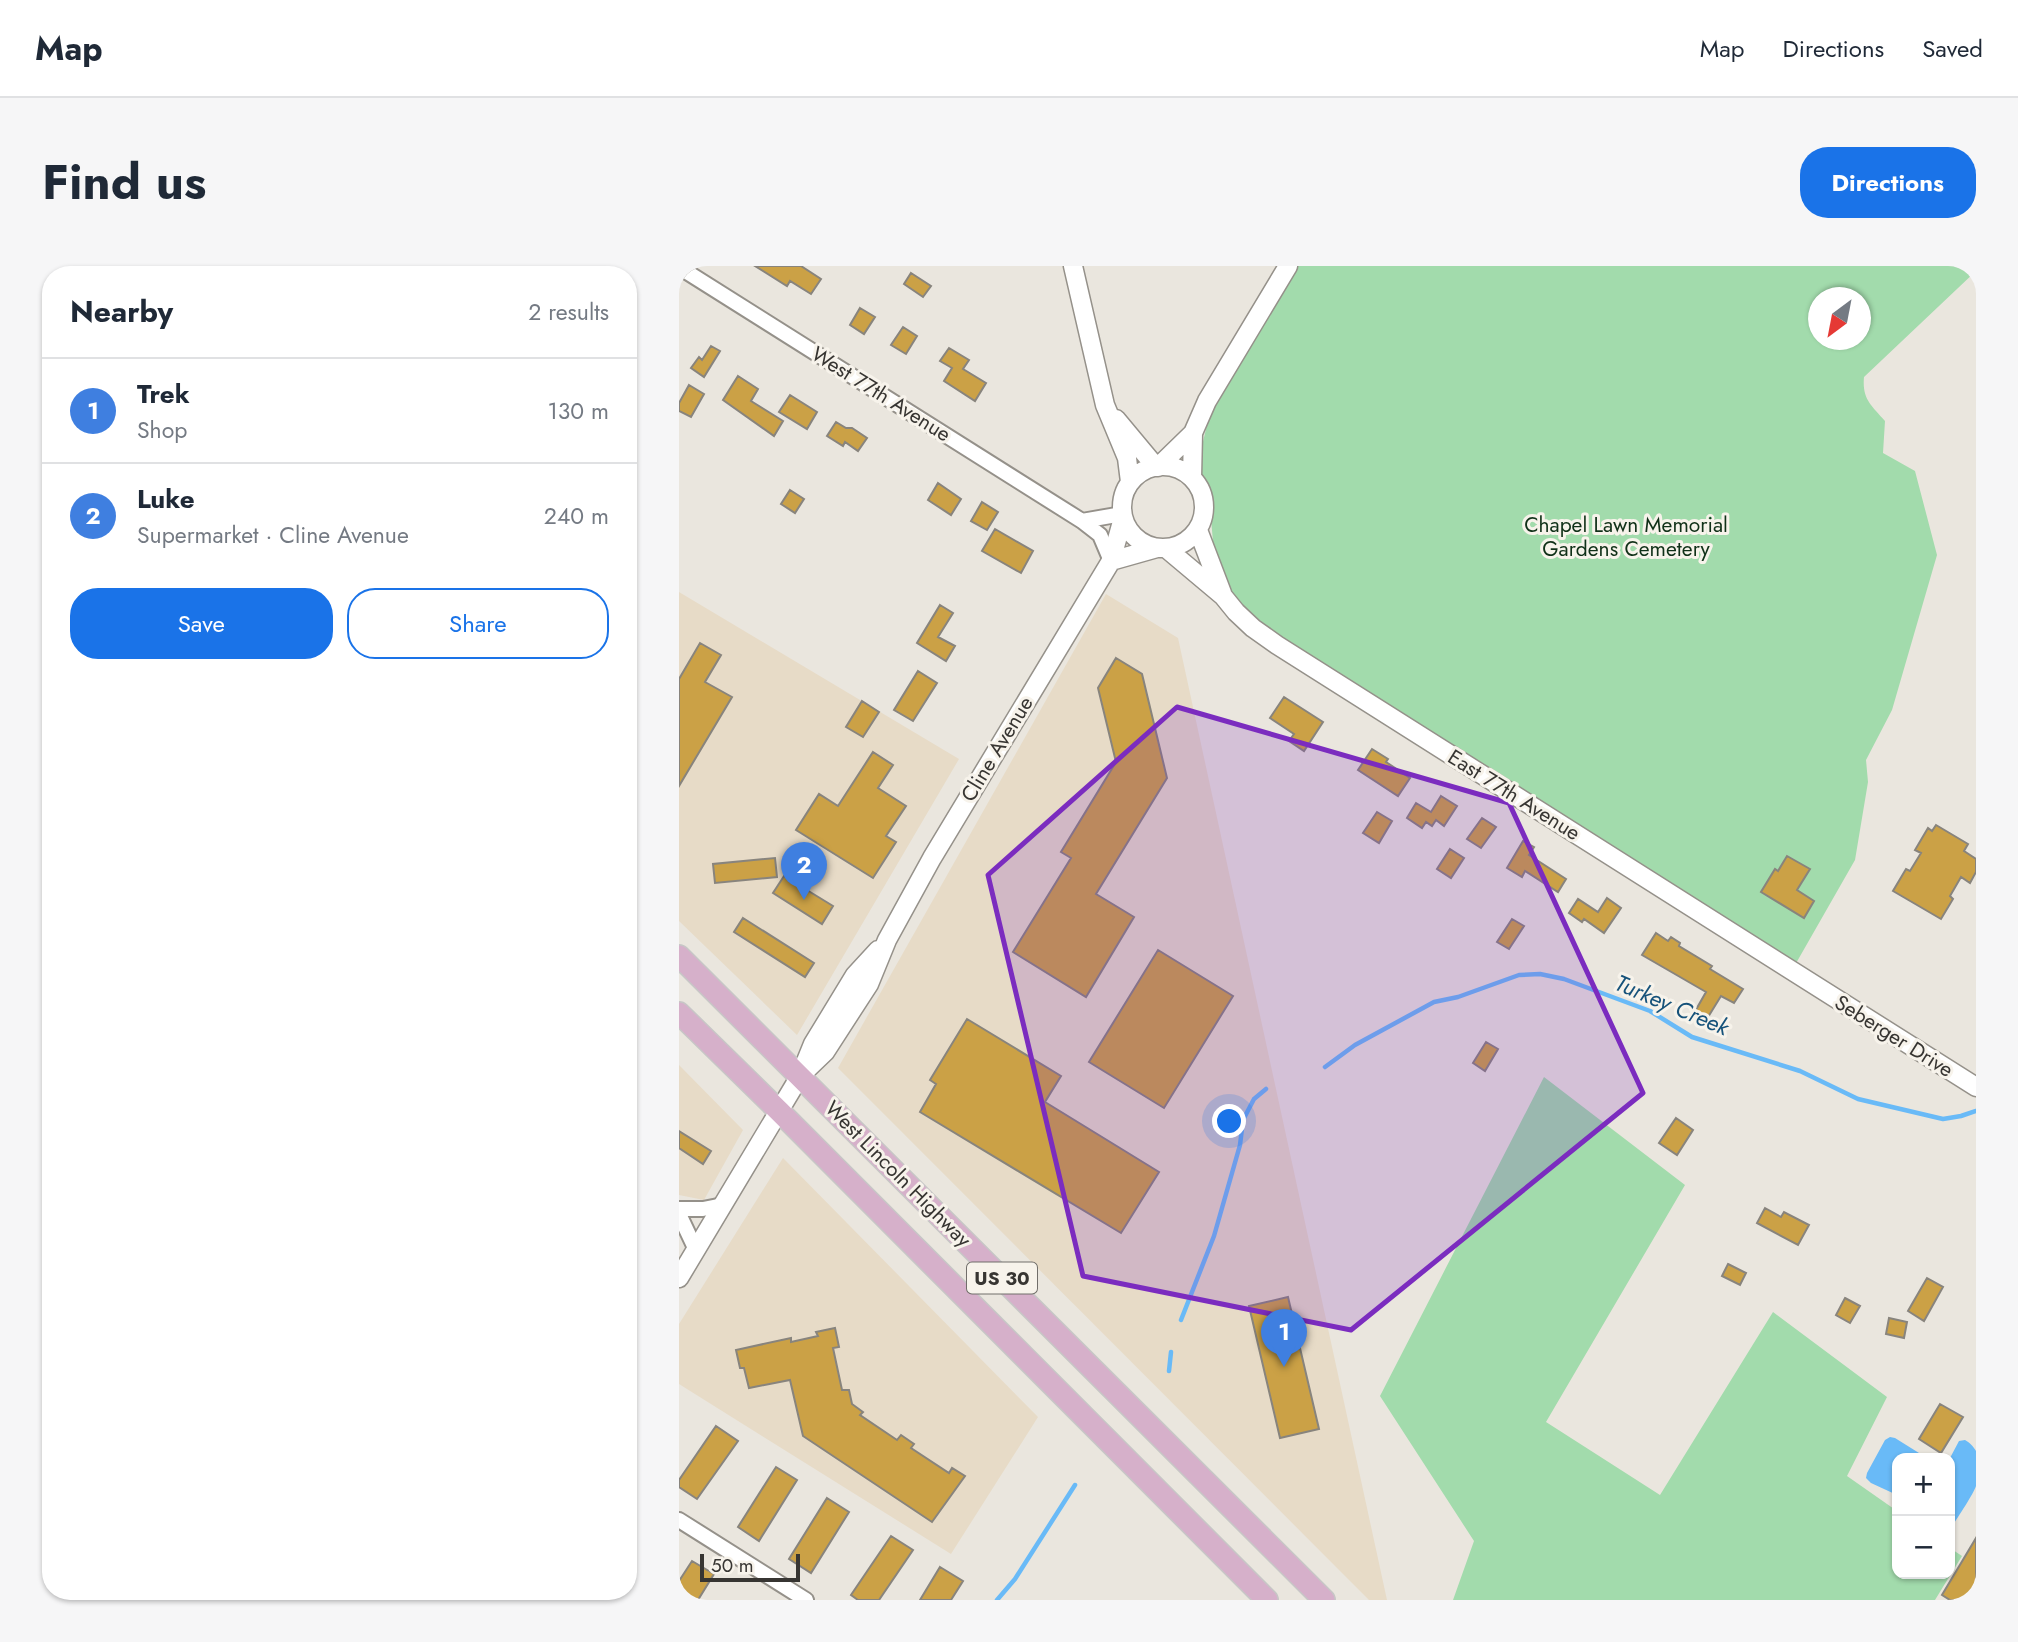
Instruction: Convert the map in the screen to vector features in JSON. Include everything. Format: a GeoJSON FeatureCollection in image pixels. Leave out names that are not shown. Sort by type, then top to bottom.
{"type":"FeatureCollection","features":[{"type":"Feature","properties":{"kind":"main road","name":"West Lincoln Highway"},"geometry":{"type":"LineString","coordinates":[[679,956],[1324,1600]]}},
{"type":"Feature","properties":{"kind":"main road","name":"West Lincoln Highway"},"geometry":{"type":"LineString","coordinates":[[679,1013],[1267,1600]]}},
{"type":"Feature","properties":{"kind":"street"},"geometry":{"type":"LineString","coordinates":[[1073,266],[1105,405],[1126,458],[1130,482]]}},
{"type":"Feature","properties":{"kind":"street"},"geometry":{"type":"LineString","coordinates":[[1192,478],[1193,433],[1207,401],[1288,266]]}},
{"type":"Feature","properties":{"kind":"street","name":"West 77th Avenue"},"geometry":{"type":"LineString","coordinates":[[679,267],[1082,521],[1100,536],[1111,561]]}},
{"type":"Feature","properties":{"kind":"street"},"geometry":{"type":"LineString","coordinates":[[1105,405],[1157,467]]}},
{"type":"Feature","properties":{"kind":"street"},"geometry":{"type":"LineString","coordinates":[[1157,467],[1193,433]]}},
{"type":"Feature","properties":{"kind":"street"},"geometry":{"type":"LineString","coordinates":[[1111,561],[1162,549],[1185,543],[1198,530],[1202,522],[1202,494],[1187,473],[1173,467],[1157,467],[1142,472],[1130,482],[1123,497],[1123,516],[1133,535],[1140,541],[1162,549]]}},
{"type":"Feature","properties":{"kind":"street"},"geometry":{"type":"LineString","coordinates":[[1082,521],[1123,516]]}},
{"type":"Feature","properties":{"kind":"street","name":"Cline Avenue"},"geometry":{"type":"LineString","coordinates":[[679,1278],[800,1076],[825,1052],[869,984],[887,940],[963,804],[1111,561],[1123,516]]}},
{"type":"Feature","properties":{"kind":"street","name":"East 77th Avenue"},"geometry":{"type":"LineString","coordinates":[[1198,530],[1223,596]]}},
{"type":"Feature","properties":{"kind":"street","name":"East 77th Avenue"},"geometry":{"type":"LineString","coordinates":[[1162,549],[1223,596],[1253,628],[1277,645],[1813,984]]}},
{"type":"Feature","properties":{"kind":"street","name":"Seberger Drive"},"geometry":{"type":"LineString","coordinates":[[1813,984],[1976,1087]]}},
{"type":"Feature","properties":{"kind":"street"},"geometry":{"type":"LineString","coordinates":[[696,1250],[679,1211],[723,1205]]}},
{"type":"Feature","properties":{"kind":"street"},"geometry":{"type":"LineString","coordinates":[[679,1520],[806,1600]]}},
{"type":"Feature","properties":{"kind":"highlighted area"},"geometry":{"type":"Polygon","coordinates":[[[1177,707],[1509,803],[1643,1093],[1351,1330],[1083,1276],[988,875],[1177,707]]]}},
{"type":"Feature","properties":{"kind":"shaded area"},"geometry":{"type":"Polygon","coordinates":[[[679,592],[959,759],[797,1035],[679,921],[679,592]]]}},
{"type":"Feature","properties":{"kind":"shaded area"},"geometry":{"type":"Polygon","coordinates":[[[1106,594],[1178,638],[1387,1600],[1369,1600],[838,1068],[1106,594]]]}},
{"type":"Feature","properties":{"kind":"shaded area"},"geometry":{"type":"Polygon","coordinates":[[[679,1065],[743,1130],[704,1200],[679,1195],[679,1065]]]}},
{"type":"Feature","properties":{"kind":"shaded area"},"geometry":{"type":"Polygon","coordinates":[[[783,1158],[1038,1417],[951,1554],[679,1384],[679,1324],[783,1158]]]}},
{"type":"Feature","properties":{"kind":"green space","name":"Chapel Lawn Memorial Gardens Cemetery"},"geometry":{"type":"Polygon","coordinates":[[[1296,266],[1976,266],[1976,271],[1864,377],[1866,396],[1885,421],[1883,453],[1915,471],[1937,555],[1892,710],[1866,760],[1868,782],[1855,860],[1795,965],[1255,621],[1227,585],[1214,553],[1210,507],[1201,479],[1201,450],[1211,408],[1296,266]]]}},
{"type":"Feature","properties":{"kind":"green space"},"geometry":{"type":"Polygon","coordinates":[[[1544,1077],[1685,1185],[1546,1422],[1660,1495],[1773,1312],[1887,1397],[1847,1476],[1892,1508],[1892,1579],[1948,1579],[1935,1600],[1453,1600],[1474,1541],[1380,1396],[1544,1077]]]}},
{"type":"Feature","properties":{"kind":"green space"},"geometry":{"type":"Polygon","coordinates":[[[1955,1551],[1962,1556],[1955,1567],[1955,1551]]]}},
{"type":"Feature","properties":{"kind":"water"},"geometry":{"type":"Polygon","coordinates":[[[1895,1438],[1919,1453],[1892,1453],[1892,1493],[1866,1478],[1885,1440],[1895,1438]]]}},
{"type":"Feature","properties":{"kind":"water"},"geometry":{"type":"Polygon","coordinates":[[[1965,1440],[1976,1451],[1976,1486],[1955,1522],[1955,1453],[1953,1453],[1959,1441],[1965,1440]]]}},
{"type":"Feature","properties":{"kind":"building"},"geometry":{"type":"Polygon","coordinates":[[[755,266],[801,266],[821,279],[811,294],[790,281],[787,286],[755,266]]]}},
{"type":"Feature","properties":{"kind":"building"},"geometry":{"type":"Polygon","coordinates":[[[911,273],[931,286],[923,297],[904,284],[911,273]]]}},
{"type":"Feature","properties":{"kind":"building"},"geometry":{"type":"Polygon","coordinates":[[[860,308],[875,317],[864,334],[850,325],[860,308]]]}},
{"type":"Feature","properties":{"kind":"building"},"geometry":{"type":"Polygon","coordinates":[[[903,327],[917,336],[906,354],[891,345],[903,327]]]}},
{"type":"Feature","properties":{"kind":"building"},"geometry":{"type":"Polygon","coordinates":[[[711,346],[720,351],[704,377],[691,368],[699,357],[702,360],[711,346]]]}},
{"type":"Feature","properties":{"kind":"building"},"geometry":{"type":"Polygon","coordinates":[[[949,348],[969,360],[963,369],[986,383],[975,401],[944,381],[952,368],[940,361],[949,348]]]}},
{"type":"Feature","properties":{"kind":"building"},"geometry":{"type":"Polygon","coordinates":[[[738,376],[758,389],[751,401],[783,421],[774,436],[723,400],[738,376]]]}},
{"type":"Feature","properties":{"kind":"building"},"geometry":{"type":"Polygon","coordinates":[[[689,385],[704,394],[691,417],[679,411],[679,403],[689,385]]]}},
{"type":"Feature","properties":{"kind":"building"},"geometry":{"type":"Polygon","coordinates":[[[790,395],[817,412],[807,429],[779,412],[790,395]]]}},
{"type":"Feature","properties":{"kind":"building"},"geometry":{"type":"Polygon","coordinates":[[[836,422],[867,438],[858,451],[845,442],[843,446],[827,436],[836,422]]]}},
{"type":"Feature","properties":{"kind":"building"},"geometry":{"type":"Polygon","coordinates":[[[938,483],[961,499],[951,515],[928,500],[938,483]]]}},
{"type":"Feature","properties":{"kind":"building"},"geometry":{"type":"Polygon","coordinates":[[[790,490],[804,499],[795,513],[781,504],[790,490]]]}},
{"type":"Feature","properties":{"kind":"building"},"geometry":{"type":"Polygon","coordinates":[[[982,502],[998,512],[987,530],[971,521],[982,502]]]}},
{"type":"Feature","properties":{"kind":"building"},"geometry":{"type":"Polygon","coordinates":[[[995,529],[1033,551],[1021,573],[982,551],[995,529]]]}},
{"type":"Feature","properties":{"kind":"building"},"geometry":{"type":"Polygon","coordinates":[[[940,605],[953,613],[938,637],[955,646],[946,661],[917,643],[940,605]]]}},
{"type":"Feature","properties":{"kind":"building"},"geometry":{"type":"Polygon","coordinates":[[[700,643],[721,655],[705,682],[732,697],[679,786],[679,679],[700,643]]]}},
{"type":"Feature","properties":{"kind":"building"},"geometry":{"type":"Polygon","coordinates":[[[1116,658],[1142,674],[1167,778],[1096,894],[1134,917],[1086,997],[1013,952],[1071,858],[1061,852],[1116,762],[1098,688],[1116,658]]]}},
{"type":"Feature","properties":{"kind":"building"},"geometry":{"type":"Polygon","coordinates":[[[918,671],[937,683],[913,721],[894,710],[918,671]]]}},
{"type":"Feature","properties":{"kind":"building"},"geometry":{"type":"Polygon","coordinates":[[[1284,697],[1323,722],[1304,751],[1289,741],[1294,734],[1270,718],[1284,697]]]}},
{"type":"Feature","properties":{"kind":"building"},"geometry":{"type":"Polygon","coordinates":[[[862,701],[879,712],[863,737],[846,727],[862,701]]]}},
{"type":"Feature","properties":{"kind":"building"},"geometry":{"type":"Polygon","coordinates":[[[1372,749],[1410,778],[1398,796],[1358,770],[1372,749]]]}},
{"type":"Feature","properties":{"kind":"building"},"geometry":{"type":"Polygon","coordinates":[[[873,752],[893,765],[878,788],[906,806],[886,836],[896,842],[873,878],[796,830],[819,794],[838,806],[873,752]]]}},
{"type":"Feature","properties":{"kind":"building"},"geometry":{"type":"Polygon","coordinates":[[[1441,796],[1457,806],[1444,826],[1436,820],[1432,826],[1426,822],[1422,828],[1407,818],[1416,803],[1431,812],[1441,796]]]}},
{"type":"Feature","properties":{"kind":"building"},"geometry":{"type":"Polygon","coordinates":[[[1377,812],[1392,821],[1379,843],[1363,833],[1377,812]]]}},
{"type":"Feature","properties":{"kind":"building"},"geometry":{"type":"Polygon","coordinates":[[[1482,818],[1496,827],[1481,848],[1467,839],[1482,818]]]}},
{"type":"Feature","properties":{"kind":"building"},"geometry":{"type":"Polygon","coordinates":[[[1936,825],[1968,844],[1964,851],[1976,859],[1976,872],[1970,883],[1961,877],[1950,896],[1953,899],[1941,919],[1893,891],[1906,869],[1910,871],[1921,853],[1915,850],[1928,828],[1932,831],[1936,825]]]}},
{"type":"Feature","properties":{"kind":"building"},"geometry":{"type":"Polygon","coordinates":[[[1523,841],[1534,847],[1529,855],[1566,879],[1558,892],[1525,871],[1522,877],[1507,868],[1523,841]]]}},
{"type":"Feature","properties":{"kind":"building"},"geometry":{"type":"Polygon","coordinates":[[[1450,849],[1464,858],[1451,878],[1437,869],[1450,849]]]}},
{"type":"Feature","properties":{"kind":"building"},"geometry":{"type":"Polygon","coordinates":[[[1787,856],[1810,869],[1797,890],[1814,901],[1804,918],[1761,892],[1775,869],[1778,871],[1787,856]]]}},
{"type":"Feature","properties":{"kind":"building"},"geometry":{"type":"Polygon","coordinates":[[[775,858],[777,877],[715,883],[713,864],[775,858]]]}},
{"type":"Feature","properties":{"kind":"building"},"geometry":{"type":"Polygon","coordinates":[[[784,876],[833,906],[822,924],[773,893],[784,876]]]}},
{"type":"Feature","properties":{"kind":"building"},"geometry":{"type":"Polygon","coordinates":[[[1607,898],[1621,908],[1604,933],[1584,919],[1582,922],[1569,913],[1578,899],[1598,912],[1607,898]]]}},
{"type":"Feature","properties":{"kind":"building"},"geometry":{"type":"Polygon","coordinates":[[[743,918],[814,963],[805,977],[734,932],[743,918]]]}},
{"type":"Feature","properties":{"kind":"building"},"geometry":{"type":"Polygon","coordinates":[[[1512,919],[1524,926],[1509,949],[1497,942],[1512,919]]]}},
{"type":"Feature","properties":{"kind":"building"},"geometry":{"type":"Polygon","coordinates":[[[1656,933],[1668,941],[1671,937],[1680,943],[1679,946],[1712,966],[1710,969],[1743,989],[1734,1003],[1721,996],[1705,1022],[1693,1015],[1706,992],[1642,955],[1656,933]]]}},
{"type":"Feature","properties":{"kind":"building"},"geometry":{"type":"Polygon","coordinates":[[[1158,950],[1233,996],[1164,1108],[1089,1062],[1158,950]]]}},
{"type":"Feature","properties":{"kind":"building"},"geometry":{"type":"Polygon","coordinates":[[[967,1019],[1061,1076],[1045,1102],[1159,1172],[1121,1233],[920,1112],[936,1084],[930,1080],[967,1019]]]}},
{"type":"Feature","properties":{"kind":"building"},"geometry":{"type":"Polygon","coordinates":[[[1486,1042],[1498,1049],[1485,1071],[1473,1063],[1486,1042]]]}},
{"type":"Feature","properties":{"kind":"building"},"geometry":{"type":"Polygon","coordinates":[[[1676,1118],[1693,1130],[1677,1155],[1659,1143],[1676,1118]]]}},
{"type":"Feature","properties":{"kind":"building"},"geometry":{"type":"Polygon","coordinates":[[[679,1131],[711,1151],[703,1164],[679,1148],[679,1131]]]}},
{"type":"Feature","properties":{"kind":"building"},"geometry":{"type":"Polygon","coordinates":[[[1765,1208],[1781,1217],[1784,1212],[1809,1225],[1798,1245],[1757,1223],[1765,1208]]]}},
{"type":"Feature","properties":{"kind":"building"},"geometry":{"type":"Polygon","coordinates":[[[1728,1264],[1746,1273],[1740,1285],[1722,1276],[1728,1264]]]}},
{"type":"Feature","properties":{"kind":"building"},"geometry":{"type":"Polygon","coordinates":[[[1927,1278],[1943,1287],[1924,1321],[1908,1311],[1927,1278]]]}},
{"type":"Feature","properties":{"kind":"building"},"geometry":{"type":"Polygon","coordinates":[[[1288,1297],[1319,1429],[1280,1438],[1249,1306],[1288,1297]]]}},
{"type":"Feature","properties":{"kind":"building"},"geometry":{"type":"Polygon","coordinates":[[[1845,1298],[1860,1306],[1850,1323],[1836,1315],[1845,1298]]]}},
{"type":"Feature","properties":{"kind":"building"},"geometry":{"type":"Polygon","coordinates":[[[1889,1318],[1907,1322],[1904,1338],[1886,1334],[1889,1318]]]}},
{"type":"Feature","properties":{"kind":"building"},"geometry":{"type":"Polygon","coordinates":[[[835,1328],[839,1347],[833,1348],[842,1390],[849,1390],[852,1404],[863,1412],[860,1415],[897,1440],[901,1435],[914,1444],[911,1448],[949,1473],[952,1468],[965,1476],[932,1522],[803,1436],[790,1380],[749,1388],[736,1350],[791,1338],[791,1342],[818,1336],[816,1332],[835,1328]]]}},
{"type":"Feature","properties":{"kind":"building"},"geometry":{"type":"Polygon","coordinates":[[[1940,1404],[1963,1417],[1941,1453],[1919,1439],[1940,1404]]]}},
{"type":"Feature","properties":{"kind":"building"},"geometry":{"type":"Polygon","coordinates":[[[716,1426],[738,1441],[697,1499],[679,1487],[679,1480],[716,1426]]]}},
{"type":"Feature","properties":{"kind":"building"},"geometry":{"type":"Polygon","coordinates":[[[776,1467],[797,1480],[759,1541],[738,1527],[776,1467]]]}},
{"type":"Feature","properties":{"kind":"building"},"geometry":{"type":"Polygon","coordinates":[[[827,1498],[849,1512],[811,1573],[789,1559],[827,1498]]]}},
{"type":"Feature","properties":{"kind":"building"},"geometry":{"type":"Polygon","coordinates":[[[891,1536],[913,1550],[879,1600],[858,1600],[851,1595],[891,1536]]]}},
{"type":"Feature","properties":{"kind":"building"},"geometry":{"type":"Polygon","coordinates":[[[1976,1538],[1976,1600],[1950,1600],[1942,1595],[1952,1579],[1955,1579],[1955,1573],[1976,1538]]]}},
{"type":"Feature","properties":{"kind":"building"},"geometry":{"type":"Polygon","coordinates":[[[692,1561],[714,1574],[698,1600],[679,1600],[679,1581],[692,1561]]]}},
{"type":"Feature","properties":{"kind":"building"},"geometry":{"type":"Polygon","coordinates":[[[940,1567],[963,1581],[951,1600],[920,1600],[940,1567]]]}},
{"type":"Feature","properties":{"kind":"waterway","name":"Turkey Creek"},"geometry":{"type":"LineString","coordinates":[[1325,1067],[1355,1045],[1434,1002],[1458,997],[1519,975],[1540,974],[1564,979],[1650,1011],[1692,1037],[1800,1071],[1858,1099],[1943,1119],[1976,1111]]}},
{"type":"Feature","properties":{"kind":"waterway","name":"Turkey Creek"},"geometry":{"type":"LineString","coordinates":[[1181,1320],[1214,1236],[1240,1145],[1243,1120],[1254,1099],[1266,1089]]}},
{"type":"Feature","properties":{"kind":"waterway","name":"Turkey Creek"},"geometry":{"type":"LineString","coordinates":[[1169,1371],[1171,1352]]}},
{"type":"Feature","properties":{"kind":"waterway","name":"Turkey Creek"},"geometry":{"type":"LineString","coordinates":[[997,1600],[1015,1579],[1075,1485]]}},
{"type":"Feature","properties":{"kind":"place","name":"Luke"},"geometry":{"type":"Point","coordinates":[804,900]}},
{"type":"Feature","properties":{"kind":"place","name":"Trek"},"geometry":{"type":"Point","coordinates":[1284,1367]}}]}
